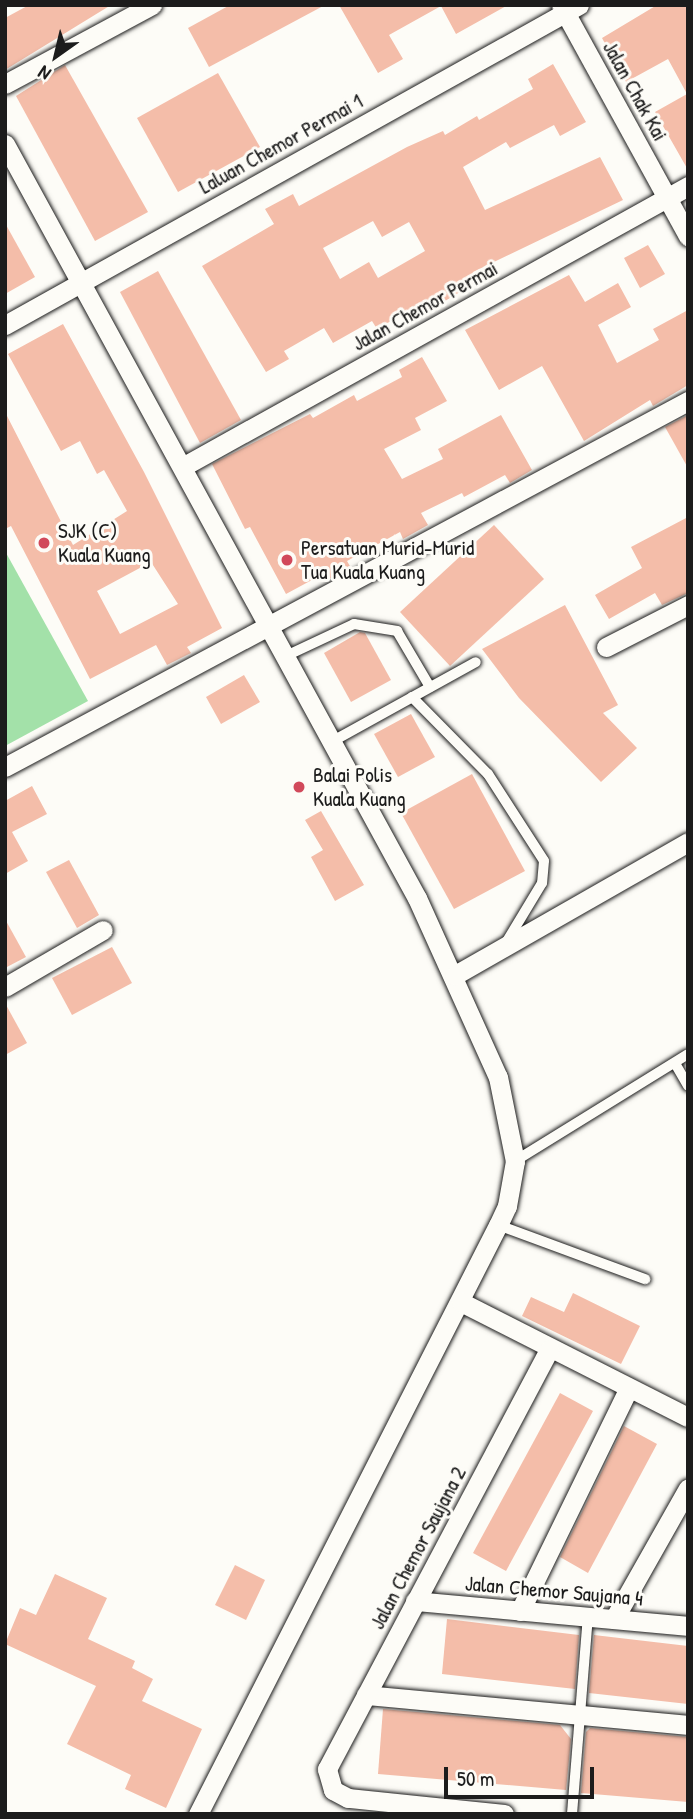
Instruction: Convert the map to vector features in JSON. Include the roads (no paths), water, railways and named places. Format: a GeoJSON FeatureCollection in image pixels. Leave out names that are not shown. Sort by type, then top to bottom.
{"type":"FeatureCollection","features":[{"type":"Feature","properties":{"kind":"street"},"geometry":{"type":"LineString","coordinates":[[5,84],[152,5]]}},
{"type":"Feature","properties":{"kind":"street","name":"Jalan Chak Kai"},"geometry":{"type":"LineString","coordinates":[[568,8],[688,236]]}},
{"type":"Feature","properties":{"kind":"street","name":"Laluan Chemor Permai 1"},"geometry":{"type":"LineString","coordinates":[[5,325],[568,8]]}},
{"type":"Feature","properties":{"kind":"street"},"geometry":{"type":"LineString","coordinates":[[5,144],[272,625],[455,975],[498,1077],[515,1161],[507,1206],[461,1302],[198,1814]]}},
{"type":"Feature","properties":{"kind":"street","name":"Jalan Chemor Permai"},"geometry":{"type":"LineString","coordinates":[[184,466],[688,186]]}},
{"type":"Feature","properties":{"kind":"street"},"geometry":{"type":"LineString","coordinates":[[5,767],[688,401]]}},
{"type":"Feature","properties":{"kind":"street"},"geometry":{"type":"LineString","coordinates":[[606,647],[688,605]]}},
{"type":"Feature","properties":{"kind":"street"},"geometry":{"type":"LineString","coordinates":[[455,975],[688,842]]}},
{"type":"Feature","properties":{"kind":"street"},"geometry":{"type":"LineString","coordinates":[[5,987],[103,930]]}},
{"type":"Feature","properties":{"kind":"street"},"geometry":{"type":"LineString","coordinates":[[461,1302],[549,1349],[688,1417]]}},
{"type":"Feature","properties":{"kind":"street","name":"Jalan Chemor Saujana 2"},"geometry":{"type":"LineString","coordinates":[[504,1814],[348,1798],[333,1790],[327,1769],[549,1349]]}},
{"type":"Feature","properties":{"kind":"street"},"geometry":{"type":"LineString","coordinates":[[520,1611],[629,1388]]}},
{"type":"Feature","properties":{"kind":"street"},"geometry":{"type":"LineString","coordinates":[[614,1619],[688,1488]]}},
{"type":"Feature","properties":{"kind":"street","name":"Jalan Chemor Saujana 4"},"geometry":{"type":"LineString","coordinates":[[415,1601],[688,1626]]}},
{"type":"Feature","properties":{"kind":"street"},"geometry":{"type":"LineString","coordinates":[[366,1695],[688,1725]]}},
{"type":"Feature","properties":{"kind":"lane"},"geometry":{"type":"LineString","coordinates":[[288,655],[354,624],[397,631],[430,687]]}},
{"type":"Feature","properties":{"kind":"lane"},"geometry":{"type":"LineString","coordinates":[[333,741],[476,662]]}},
{"type":"Feature","properties":{"kind":"lane"},"geometry":{"type":"LineString","coordinates":[[412,697],[488,774],[544,861],[542,883],[503,947]]}},
{"type":"Feature","properties":{"kind":"lane"},"geometry":{"type":"LineString","coordinates":[[515,1161],[676,1065],[688,1054]]}},
{"type":"Feature","properties":{"kind":"lane"},"geometry":{"type":"LineString","coordinates":[[676,1065],[688,1086]]}},
{"type":"Feature","properties":{"kind":"lane"},"geometry":{"type":"LineString","coordinates":[[498,1225],[645,1279]]}},
{"type":"Feature","properties":{"kind":"lane"},"geometry":{"type":"LineString","coordinates":[[572,1814],[588,1617]]}},
{"type":"Feature","properties":{"kind":"place","name":"SJK (C) Kuala Kuang"},"geometry":{"type":"Point","coordinates":[44,543]}},
{"type":"Feature","properties":{"kind":"place","name":"Persatuan Murid-Murid Tua Kuala Kuang"},"geometry":{"type":"Point","coordinates":[287,560]}},
{"type":"Feature","properties":{"kind":"place","name":"Balai Polis Kuala Kuang"},"geometry":{"type":"Point","coordinates":[299,787]}}]}
